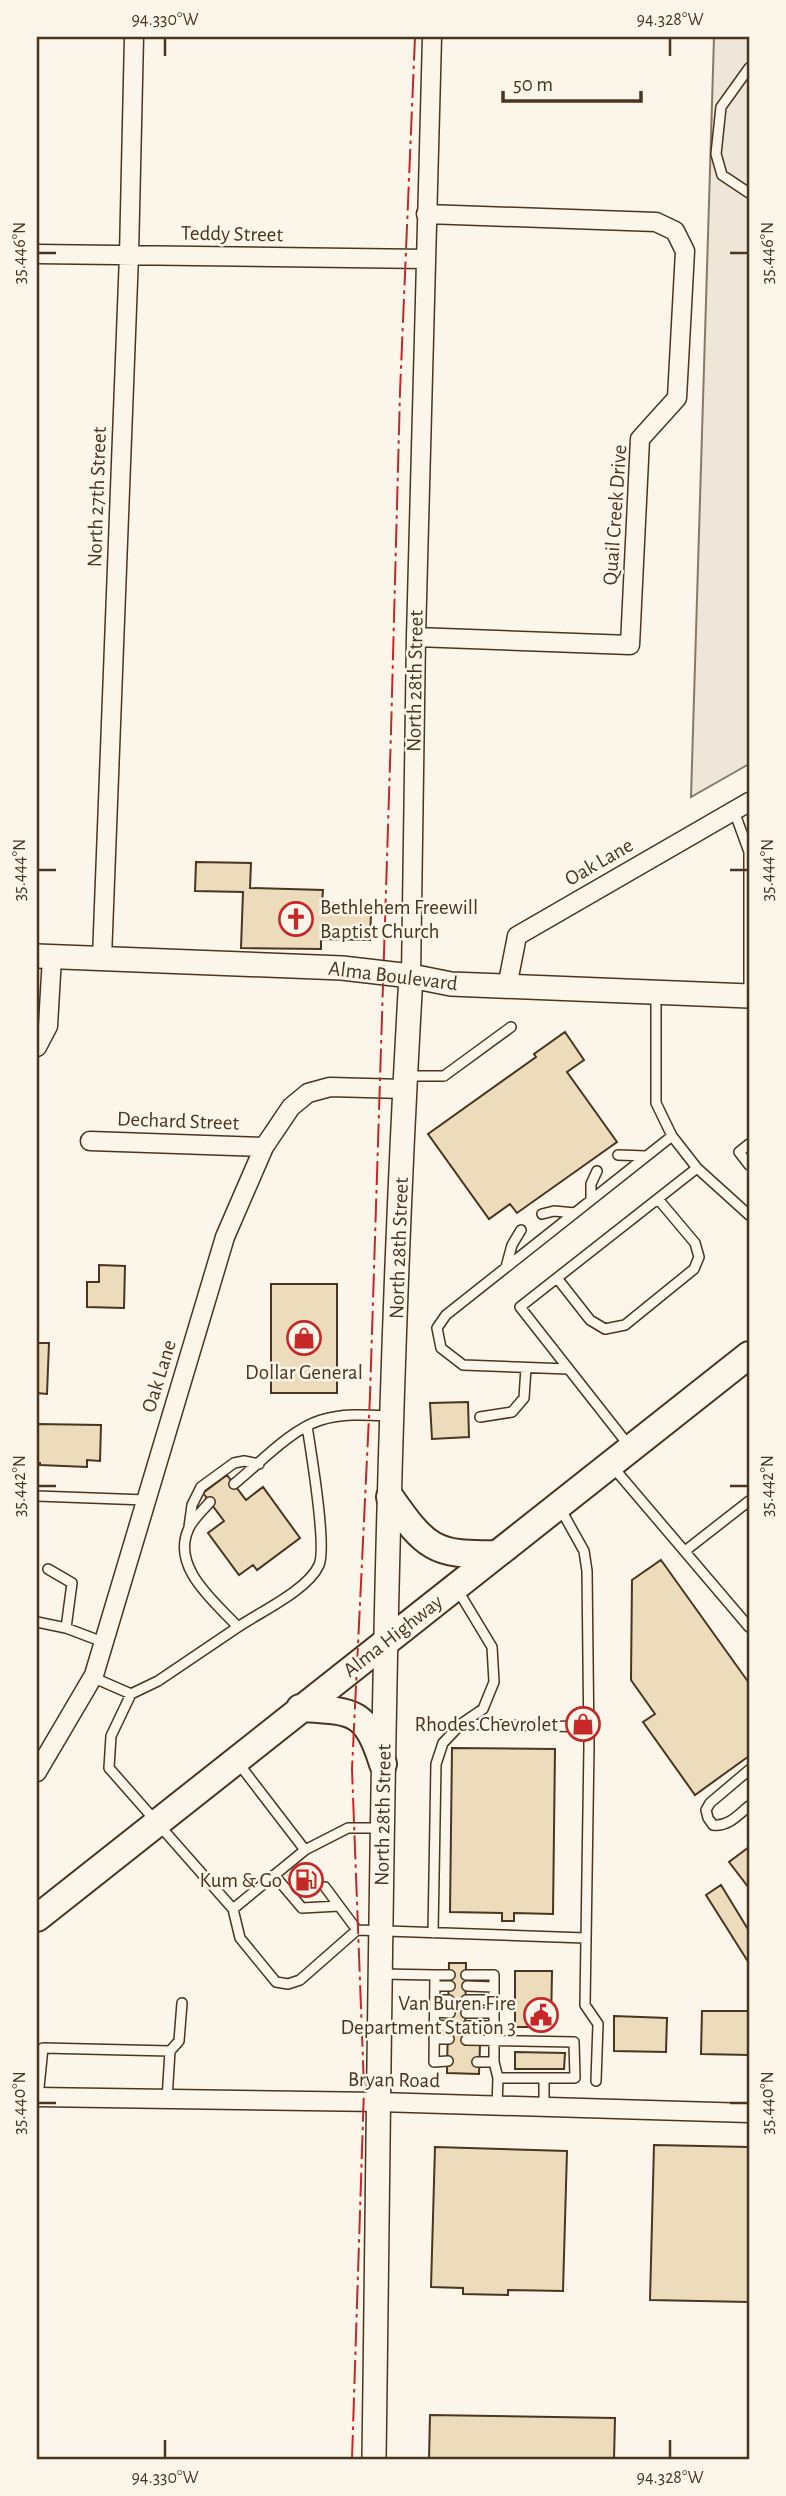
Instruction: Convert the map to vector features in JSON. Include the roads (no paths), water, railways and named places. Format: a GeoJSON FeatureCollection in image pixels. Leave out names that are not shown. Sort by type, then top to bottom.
{"type":"FeatureCollection","features":[{"type":"Feature","properties":{"kind":"main road","name":"Alma Highway"},"geometry":{"type":"LineString","coordinates":[[37,1918],[749,1355]]}},
{"type":"Feature","properties":{"kind":"main road"},"geometry":{"type":"LineString","coordinates":[[390,1497],[422,1539],[436,1549],[465,1555],[496,1555]]}},
{"type":"Feature","properties":{"kind":"main road"},"geometry":{"type":"LineString","coordinates":[[300,1708],[342,1710],[363,1722],[374,1736],[383,1764]]}},
{"type":"Feature","properties":{"kind":"street","name":"North 27th Street"},"geometry":{"type":"LineString","coordinates":[[102,958],[129,255],[134,37]]}},
{"type":"Feature","properties":{"kind":"street","name":"North 28th Street"},"geometry":{"type":"LineString","coordinates":[[374,2459],[385,1642],[411,976],[416,637],[432,37]]}},
{"type":"Feature","properties":{"kind":"street","name":"Quail Creek Drive"},"geometry":{"type":"LineString","coordinates":[[416,637],[630,645],[640,439],[677,398],[685,251],[675,231],[656,222],[426,214]]}},
{"type":"Feature","properties":{"kind":"street","name":"Teddy Street"},"geometry":{"type":"LineString","coordinates":[[37,254],[426,259]]}},
{"type":"Feature","properties":{"kind":"street","name":"Oak Lane"},"geometry":{"type":"LineString","coordinates":[[507,987],[516,936],[742,806]]}},
{"type":"Feature","properties":{"kind":"street","name":"Alma Boulevard"},"geometry":{"type":"LineString","coordinates":[[44,957],[342,968],[411,976],[451,984],[749,996]]}},
{"type":"Feature","properties":{"kind":"street"},"geometry":{"type":"LineString","coordinates":[[37,1047],[48,1026],[44,957]]}},
{"type":"Feature","properties":{"kind":"street","name":"Oak Lane"},"geometry":{"type":"LineString","coordinates":[[37,1772],[92,1677],[225,1237],[264,1147],[291,1107],[308,1093],[330,1087],[405,1082]]}},
{"type":"Feature","properties":{"kind":"street","name":"Dechard Street"},"geometry":{"type":"LineString","coordinates":[[90,1141],[264,1147]]}},
{"type":"Feature","properties":{"kind":"street","name":"Bryan Road"},"geometry":{"type":"LineString","coordinates":[[37,2096],[379,2102],[749,2113]]}},
{"type":"Feature","properties":{"kind":"lane"},"geometry":{"type":"LineString","coordinates":[[749,68],[721,107],[716,154],[722,175],[749,193]]}},
{"type":"Feature","properties":{"kind":"lane"},"geometry":{"type":"LineString","coordinates":[[742,806],[749,852],[749,996]]}},
{"type":"Feature","properties":{"kind":"lane"},"geometry":{"type":"LineString","coordinates":[[656,992],[656,1103],[672,1136],[697,1168],[745,1203],[749,1215]]}},
{"type":"Feature","properties":{"kind":"lane"},"geometry":{"type":"LineString","coordinates":[[405,1082],[444,1076],[511,1027]]}},
{"type":"Feature","properties":{"kind":"lane"},"geometry":{"type":"LineString","coordinates":[[568,1368],[463,1365],[441,1349],[437,1328],[446,1315],[672,1136]]}},
{"type":"Feature","properties":{"kind":"lane"},"geometry":{"type":"LineString","coordinates":[[749,1144],[738,1152],[749,1164]]}},
{"type":"Feature","properties":{"kind":"lane"},"geometry":{"type":"LineString","coordinates":[[618,1155],[646,1156]]}},
{"type":"Feature","properties":{"kind":"lane"},"geometry":{"type":"LineString","coordinates":[[697,1168],[520,1307],[568,1368],[621,1456],[685,1551],[749,1627]]}},
{"type":"Feature","properties":{"kind":"lane"},"geometry":{"type":"LineString","coordinates":[[591,1200],[591,1184],[597,1171]]}},
{"type":"Feature","properties":{"kind":"lane"},"geometry":{"type":"LineString","coordinates":[[557,1278],[590,1320],[605,1329],[625,1325],[694,1269],[699,1257],[695,1243],[658,1199]]}},
{"type":"Feature","properties":{"kind":"lane"},"geometry":{"type":"LineString","coordinates":[[542,1214],[554,1211],[575,1213]]}},
{"type":"Feature","properties":{"kind":"lane"},"geometry":{"type":"LineString","coordinates":[[506,1267],[512,1245],[521,1230]]}},
{"type":"Feature","properties":{"kind":"lane"},"geometry":{"type":"LineString","coordinates":[[480,1417],[512,1412],[524,1398],[526,1368]]}},
{"type":"Feature","properties":{"kind":"lane"},"geometry":{"type":"LineString","coordinates":[[234,1485],[298,1430],[319,1420],[346,1415],[393,1416]]}},
{"type":"Feature","properties":{"kind":"lane"},"geometry":{"type":"LineString","coordinates":[[307,1426],[322,1544],[319,1564],[297,1589],[158,1681],[131,1695],[111,1736],[109,1768],[233,1909],[240,1938],[276,1982],[288,1984],[300,1980],[357,1930],[585,1938]]}},
{"type":"Feature","properties":{"kind":"lane"},"geometry":{"type":"LineString","coordinates":[[238,1627],[190,1573],[185,1546],[192,1506],[201,1487],[234,1463],[244,1461],[259,1464]]}},
{"type":"Feature","properties":{"kind":"lane"},"geometry":{"type":"LineString","coordinates":[[37,1496],[146,1500]]}},
{"type":"Feature","properties":{"kind":"lane"},"geometry":{"type":"LineString","coordinates":[[685,1551],[749,1501]]}},
{"type":"Feature","properties":{"kind":"lane"},"geometry":{"type":"LineString","coordinates":[[189,1529],[210,1502]]}},
{"type":"Feature","properties":{"kind":"lane"},"geometry":{"type":"LineString","coordinates":[[559,1506],[584,1551],[587,1571],[589,1727],[585,2005],[598,2024],[596,2081]]}},
{"type":"Feature","properties":{"kind":"lane"},"geometry":{"type":"LineString","coordinates":[[48,1569],[72,1583],[66,1628]]}},
{"type":"Feature","properties":{"kind":"lane"},"geometry":{"type":"LineString","coordinates":[[433,1933],[436,1765],[443,1743],[461,1724],[484,1709],[494,1682],[492,1647],[456,1586]]}},
{"type":"Feature","properties":{"kind":"lane"},"geometry":{"type":"LineString","coordinates":[[37,1622],[66,1628],[103,1642]]}},
{"type":"Feature","properties":{"kind":"lane"},"geometry":{"type":"LineString","coordinates":[[92,1677],[131,1695]]}},
{"type":"Feature","properties":{"kind":"lane"},"geometry":{"type":"LineString","coordinates":[[461,1724],[589,1727]]}},
{"type":"Feature","properties":{"kind":"lane"},"geometry":{"type":"LineString","coordinates":[[236,1760],[304,1855]]}},
{"type":"Feature","properties":{"kind":"lane"},"geometry":{"type":"LineString","coordinates":[[749,1770],[710,1803],[706,1810],[713,1825],[720,1826],[749,1806]]}},
{"type":"Feature","properties":{"kind":"lane"},"geometry":{"type":"LineString","coordinates":[[233,1909],[274,1875],[348,1828],[383,1828]]}},
{"type":"Feature","properties":{"kind":"lane"},"geometry":{"type":"LineString","coordinates":[[274,1875],[302,1909],[339,1906]]}},
{"type":"Feature","properties":{"kind":"lane"},"geometry":{"type":"LineString","coordinates":[[325,1887],[357,1930]]}},
{"type":"Feature","properties":{"kind":"lane"},"geometry":{"type":"LineString","coordinates":[[380,1973],[450,1975]]}},
{"type":"Feature","properties":{"kind":"lane"},"geometry":{"type":"LineString","coordinates":[[435,1975],[434,2062],[448,2062]]}},
{"type":"Feature","properties":{"kind":"lane"},"geometry":{"type":"LineString","coordinates":[[466,1975],[494,1975],[497,2106]]}},
{"type":"Feature","properties":{"kind":"lane"},"geometry":{"type":"LineString","coordinates":[[435,1986],[450,1986]]}},
{"type":"Feature","properties":{"kind":"lane"},"geometry":{"type":"LineString","coordinates":[[467,1986],[494,1987]]}},
{"type":"Feature","properties":{"kind":"lane"},"geometry":{"type":"LineString","coordinates":[[435,2000],[449,2000]]}},
{"type":"Feature","properties":{"kind":"lane"},"geometry":{"type":"LineString","coordinates":[[466,2000],[494,2000]]}},
{"type":"Feature","properties":{"kind":"lane"},"geometry":{"type":"LineString","coordinates":[[167,2099],[170,2051],[179,2041],[182,2003]]}},
{"type":"Feature","properties":{"kind":"lane"},"geometry":{"type":"LineString","coordinates":[[435,2012],[450,2013]]}},
{"type":"Feature","properties":{"kind":"lane"},"geometry":{"type":"LineString","coordinates":[[466,2013],[494,2013]]}},
{"type":"Feature","properties":{"kind":"lane"},"geometry":{"type":"LineString","coordinates":[[435,2025],[450,2026]]}},
{"type":"Feature","properties":{"kind":"lane"},"geometry":{"type":"LineString","coordinates":[[467,2026],[494,2026]]}},
{"type":"Feature","properties":{"kind":"lane"},"geometry":{"type":"LineString","coordinates":[[435,2039],[449,2039]]}},
{"type":"Feature","properties":{"kind":"lane"},"geometry":{"type":"LineString","coordinates":[[466,2039],[574,2042],[575,2078],[498,2078]]}},
{"type":"Feature","properties":{"kind":"lane"},"geometry":{"type":"LineString","coordinates":[[37,2096],[43,2048],[170,2051]]}},
{"type":"Feature","properties":{"kind":"lane"},"geometry":{"type":"LineString","coordinates":[[477,2062],[494,2062]]}},
{"type":"Feature","properties":{"kind":"lane"},"geometry":{"type":"LineString","coordinates":[[544,2078],[544,2107]]}},
{"type":"Feature","properties":{"kind":"place","name":"Bethlehem Freewill Baptist Church"},"geometry":{"type":"Point","coordinates":[296,919]}},
{"type":"Feature","properties":{"kind":"place","name":"Dollar General"},"geometry":{"type":"Point","coordinates":[304,1338]}},
{"type":"Feature","properties":{"kind":"place","name":"Rhodes Chevrolet"},"geometry":{"type":"Point","coordinates":[583,1724]}},
{"type":"Feature","properties":{"kind":"place","name":"Kum & Go"},"geometry":{"type":"Point","coordinates":[306,1880]}},
{"type":"Feature","properties":{"kind":"place","name":"Van Buren Fire Department Station 3"},"geometry":{"type":"Point","coordinates":[541,2015]}}]}
